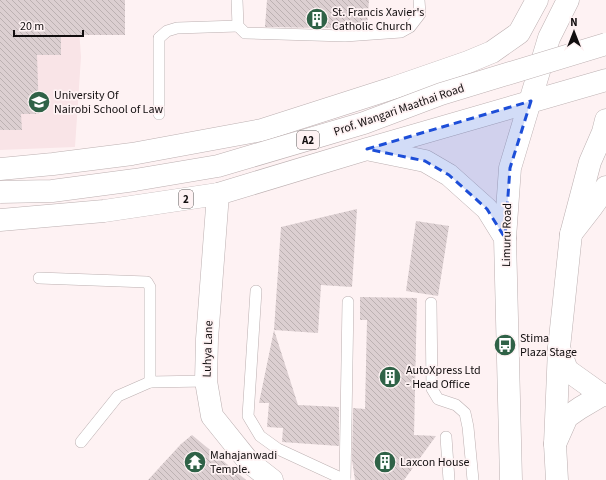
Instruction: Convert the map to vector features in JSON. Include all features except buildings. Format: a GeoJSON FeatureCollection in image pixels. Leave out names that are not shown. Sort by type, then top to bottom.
{"type":"FeatureCollection","features":[{"type":"Feature","properties":{"kind":"main road"},"geometry":{"type":"LineString","coordinates":[[0,169],[132,154],[262,130],[468,62],[492,52],[519,33],[537,0]]}},
{"type":"Feature","properties":{"kind":"main road","name":"Limuru Road"},"geometry":{"type":"LineString","coordinates":[[511,480],[505,238],[510,168],[549,38],[568,0]]}},
{"type":"Feature","properties":{"kind":"main road","name":"Prof. Wangari Maathai Road"},"geometry":{"type":"LineString","coordinates":[[0,192],[52,191],[135,180],[218,166],[364,123],[441,94],[606,44]]}},
{"type":"Feature","properties":{"kind":"main road","name":"2"},"geometry":{"type":"LineString","coordinates":[[0,220],[104,211],[218,194],[606,80]]}},
{"type":"Feature","properties":{"kind":"main road"},"geometry":{"type":"LineString","coordinates":[[557,480],[555,444],[559,348],[571,234],[590,162],[606,120]]}},
{"type":"Feature","properties":{"kind":"main road"},"geometry":{"type":"LineString","coordinates":[[367,149],[425,161],[449,175],[487,209],[505,238]]}},
{"type":"Feature","properties":{"kind":"main road"},"geometry":{"type":"LineString","coordinates":[[571,234],[606,187]]}},
{"type":"Feature","properties":{"kind":"main road","name":"Luhya Lane"},"geometry":{"type":"LineString","coordinates":[[218,194],[207,338],[206,381],[212,416],[249,462],[272,480]]}},
{"type":"Feature","properties":{"kind":"main road"},"geometry":{"type":"LineString","coordinates":[[555,444],[567,417],[604,395],[568,370],[559,348]]}},
{"type":"Feature","properties":{"kind":"lane"},"geometry":{"type":"LineString","coordinates":[[237,0],[238,26],[245,33],[345,36],[401,32],[410,27],[420,14],[419,0]]}},
{"type":"Feature","properties":{"kind":"lane"},"geometry":{"type":"LineString","coordinates":[[159,114],[159,38],[167,31],[177,28],[238,26]]}},
{"type":"Feature","properties":{"kind":"lane"},"geometry":{"type":"LineString","coordinates":[[39,278],[147,282],[150,287],[150,382]]}},
{"type":"Feature","properties":{"kind":"lane"},"geometry":{"type":"LineString","coordinates":[[256,291],[248,416],[260,436],[278,449],[345,480],[348,302]]}},
{"type":"Feature","properties":{"kind":"lane"},"geometry":{"type":"LineString","coordinates":[[431,303],[432,389],[438,399],[456,405],[465,413],[468,427],[473,480]]}},
{"type":"Feature","properties":{"kind":"lane"},"geometry":{"type":"LineString","coordinates":[[80,442],[118,396],[150,382],[206,381]]}},
{"type":"Feature","properties":{"kind":"lane"},"geometry":{"type":"LineString","coordinates":[[446,437],[449,480]]}},
{"type":"Feature","properties":{"kind":"highlighted area"},"geometry":{"type":"Polygon","coordinates":[[[531,101],[510,168],[505,238],[487,209],[449,175],[425,161],[367,149],[531,101]]]}},
{"type":"Feature","properties":{"kind":"shaded area","name":"University Of Nairobi School of Law"},"geometry":{"type":"Polygon","coordinates":[[[0,0],[77,0],[81,57],[75,147],[0,150],[0,0]]]}},
{"type":"Feature","properties":{"kind":"place","name":"St. Francis Xavier's Catholic Church"},"geometry":{"type":"Point","coordinates":[317,19]}},
{"type":"Feature","properties":{"kind":"place","name":"University Of Nairobi School of Law"},"geometry":{"type":"Point","coordinates":[39,102]}},
{"type":"Feature","properties":{"kind":"place","name":"Stima Plaza Stage"},"geometry":{"type":"Point","coordinates":[505,345]}},
{"type":"Feature","properties":{"kind":"place","name":"AutoXpress Ltd - Head Office"},"geometry":{"type":"Point","coordinates":[390,377]}},
{"type":"Feature","properties":{"kind":"place","name":"Mahajanwadi Temple."},"geometry":{"type":"Point","coordinates":[195,462]}},
{"type":"Feature","properties":{"kind":"place","name":"Laxcon House"},"geometry":{"type":"Point","coordinates":[385,462]}}]}
